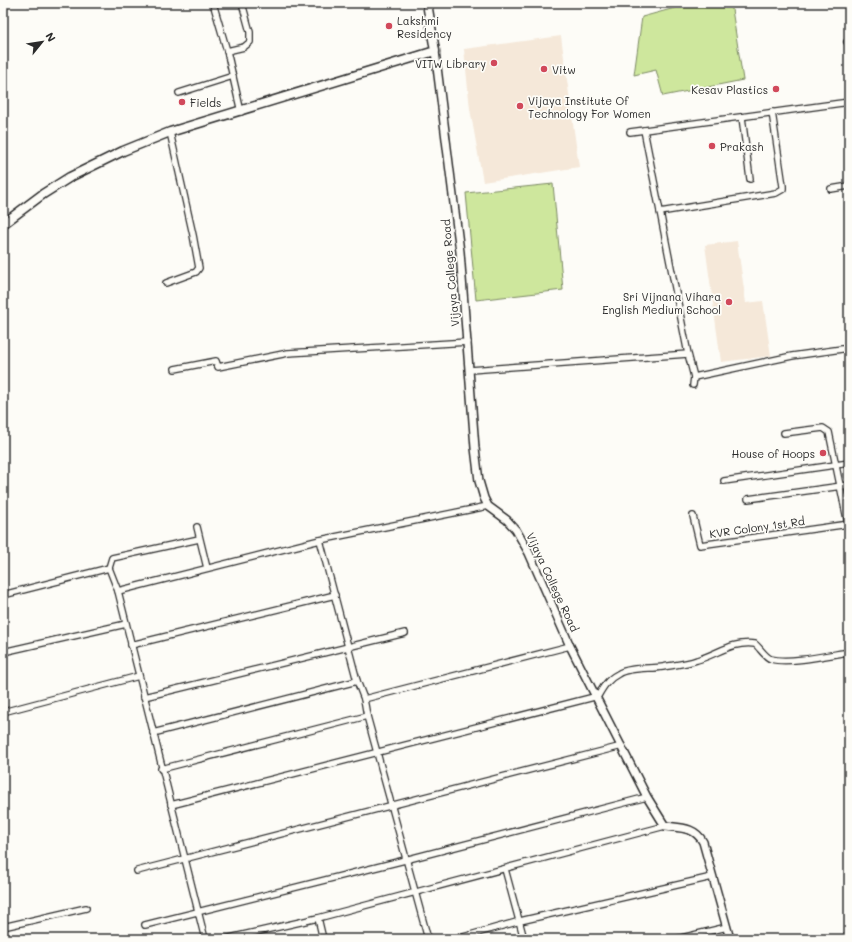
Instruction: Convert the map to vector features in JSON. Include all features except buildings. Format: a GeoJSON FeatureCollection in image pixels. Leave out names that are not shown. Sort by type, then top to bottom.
{"type":"FeatureCollection","features":[{"type":"Feature","properties":{"kind":"main road"},"geometry":{"type":"LineString","coordinates":[[3,224],[43,194],[70,177],[122,151],[170,132],[240,112],[435,51],[427,3]]}},
{"type":"Feature","properties":{"kind":"street"},"geometry":{"type":"LineString","coordinates":[[213,3],[233,76],[240,112]]}},
{"type":"Feature","properties":{"kind":"street"},"geometry":{"type":"LineString","coordinates":[[227,52],[244,47],[250,42],[250,32],[242,3]]}},
{"type":"Feature","properties":{"kind":"street","name":"Vijaya College Road"},"geometry":{"type":"LineString","coordinates":[[435,51],[460,252],[479,481],[488,506],[507,520],[523,542],[570,646],[598,696],[647,797],[665,826]]}},
{"type":"Feature","properties":{"kind":"street"},"geometry":{"type":"LineString","coordinates":[[180,93],[233,76]]}},
{"type":"Feature","properties":{"kind":"street"},"geometry":{"type":"LineString","coordinates":[[630,132],[849,102]]}},
{"type":"Feature","properties":{"kind":"street"},"geometry":{"type":"LineString","coordinates":[[660,212],[750,199],[776,193],[781,190],[783,186],[772,112]]}},
{"type":"Feature","properties":{"kind":"street"},"geometry":{"type":"LineString","coordinates":[[742,117],[750,180]]}},
{"type":"Feature","properties":{"kind":"street"},"geometry":{"type":"LineString","coordinates":[[644,130],[688,354],[694,377],[693,385]]}},
{"type":"Feature","properties":{"kind":"street"},"geometry":{"type":"LineString","coordinates":[[166,283],[196,272],[199,268],[194,235],[170,132]]}},
{"type":"Feature","properties":{"kind":"street"},"geometry":{"type":"LineString","coordinates":[[831,189],[849,186]]}},
{"type":"Feature","properties":{"kind":"street"},"geometry":{"type":"LineString","coordinates":[[175,369],[216,361],[218,367],[288,353],[468,342]]}},
{"type":"Feature","properties":{"kind":"street"},"geometry":{"type":"LineString","coordinates":[[694,377],[792,356],[849,348]]}},
{"type":"Feature","properties":{"kind":"street"},"geometry":{"type":"LineString","coordinates":[[470,370],[688,354]]}},
{"type":"Feature","properties":{"kind":"street"},"geometry":{"type":"LineString","coordinates":[[784,433],[823,428],[827,429],[830,434],[849,524]]}},
{"type":"Feature","properties":{"kind":"street"},"geometry":{"type":"LineString","coordinates":[[724,481],[849,463]]}},
{"type":"Feature","properties":{"kind":"street"},"geometry":{"type":"LineString","coordinates":[[748,499],[849,485]]}},
{"type":"Feature","properties":{"kind":"street"},"geometry":{"type":"LineString","coordinates":[[118,591],[320,540],[488,506]]}},
{"type":"Feature","properties":{"kind":"street","name":"KVR Colony 1st Rd"},"geometry":{"type":"LineString","coordinates":[[693,516],[700,546],[849,524]]}},
{"type":"Feature","properties":{"kind":"street"},"geometry":{"type":"LineString","coordinates":[[197,527],[207,568]]}},
{"type":"Feature","properties":{"kind":"street"},"geometry":{"type":"LineString","coordinates":[[199,539],[112,558],[109,568],[118,591],[161,769],[205,939]]}},
{"type":"Feature","properties":{"kind":"street"},"geometry":{"type":"LineString","coordinates":[[320,540],[357,681],[364,699],[367,716],[405,860],[428,939]]}},
{"type":"Feature","properties":{"kind":"street"},"geometry":{"type":"LineString","coordinates":[[3,595],[109,568]]}},
{"type":"Feature","properties":{"kind":"street"},"geometry":{"type":"LineString","coordinates":[[131,645],[335,595]]}},
{"type":"Feature","properties":{"kind":"street"},"geometry":{"type":"LineString","coordinates":[[3,652],[126,624]]}},
{"type":"Feature","properties":{"kind":"street"},"geometry":{"type":"LineString","coordinates":[[144,697],[405,633]]}},
{"type":"Feature","properties":{"kind":"street"},"geometry":{"type":"LineString","coordinates":[[171,805],[598,696],[605,684],[618,674],[628,670],[644,670],[697,660],[729,646],[744,642],[755,644],[771,659],[796,660],[849,652]]}},
{"type":"Feature","properties":{"kind":"street"},"geometry":{"type":"LineString","coordinates":[[364,699],[570,646]]}},
{"type":"Feature","properties":{"kind":"street"},"geometry":{"type":"LineString","coordinates":[[3,712],[139,676]]}},
{"type":"Feature","properties":{"kind":"street"},"geometry":{"type":"LineString","coordinates":[[153,733],[357,681]]}},
{"type":"Feature","properties":{"kind":"street"},"geometry":{"type":"LineString","coordinates":[[161,769],[367,716]]}},
{"type":"Feature","properties":{"kind":"street"},"geometry":{"type":"LineString","coordinates":[[136,871],[622,746]]}},
{"type":"Feature","properties":{"kind":"street"},"geometry":{"type":"LineString","coordinates":[[145,925],[405,860],[647,797]]}},
{"type":"Feature","properties":{"kind":"street"},"geometry":{"type":"LineString","coordinates":[[225,939],[318,918],[665,826],[692,830],[699,834],[703,842],[730,939]]}},
{"type":"Feature","properties":{"kind":"street"},"geometry":{"type":"LineString","coordinates":[[504,869],[524,939]]}},
{"type":"Feature","properties":{"kind":"street"},"geometry":{"type":"LineString","coordinates":[[456,939],[520,921],[712,877]]}},
{"type":"Feature","properties":{"kind":"street"},"geometry":{"type":"LineString","coordinates":[[3,927],[86,908]]}},
{"type":"Feature","properties":{"kind":"street"},"geometry":{"type":"LineString","coordinates":[[318,918],[323,939]]}},
{"type":"Feature","properties":{"kind":"street"},"geometry":{"type":"LineString","coordinates":[[678,939],[726,927]]}},
{"type":"Feature","properties":{"kind":"shaded area","name":"Vijaya Institute Of Technology For Women"},"geometry":{"type":"Polygon","coordinates":[[[561,36],[579,167],[483,182],[470,109],[464,49],[561,36]]]}},
{"type":"Feature","properties":{"kind":"shaded area","name":"Sri Vijnana Vihara English Medium School"},"geometry":{"type":"Polygon","coordinates":[[[737,241],[746,303],[763,301],[771,356],[721,362],[705,245],[737,241]]]}},
{"type":"Feature","properties":{"kind":"green space"},"geometry":{"type":"Polygon","coordinates":[[[693,3],[731,3],[743,80],[663,96],[656,70],[634,75],[642,17],[693,3]]]}},
{"type":"Feature","properties":{"kind":"green space"},"geometry":{"type":"Polygon","coordinates":[[[553,184],[563,290],[476,300],[466,193],[553,184]]]}},
{"type":"Feature","properties":{"kind":"place","name":"Lakshmi Residency"},"geometry":{"type":"Point","coordinates":[389,26]}},
{"type":"Feature","properties":{"kind":"place","name":"VITW Library"},"geometry":{"type":"Point","coordinates":[494,63]}},
{"type":"Feature","properties":{"kind":"place","name":"Vitw"},"geometry":{"type":"Point","coordinates":[544,69]}},
{"type":"Feature","properties":{"kind":"place","name":"Kesav Plastics"},"geometry":{"type":"Point","coordinates":[776,89]}},
{"type":"Feature","properties":{"kind":"place","name":"Fields"},"geometry":{"type":"Point","coordinates":[182,102]}},
{"type":"Feature","properties":{"kind":"place","name":"Vijaya Institute Of Technology For Women"},"geometry":{"type":"Point","coordinates":[520,106]}},
{"type":"Feature","properties":{"kind":"place","name":"Prakash"},"geometry":{"type":"Point","coordinates":[712,146]}},
{"type":"Feature","properties":{"kind":"place","name":"Sri Vijnana Vihara English Medium School"},"geometry":{"type":"Point","coordinates":[729,302]}},
{"type":"Feature","properties":{"kind":"place","name":"House of Hoops"},"geometry":{"type":"Point","coordinates":[823,453]}}]}
